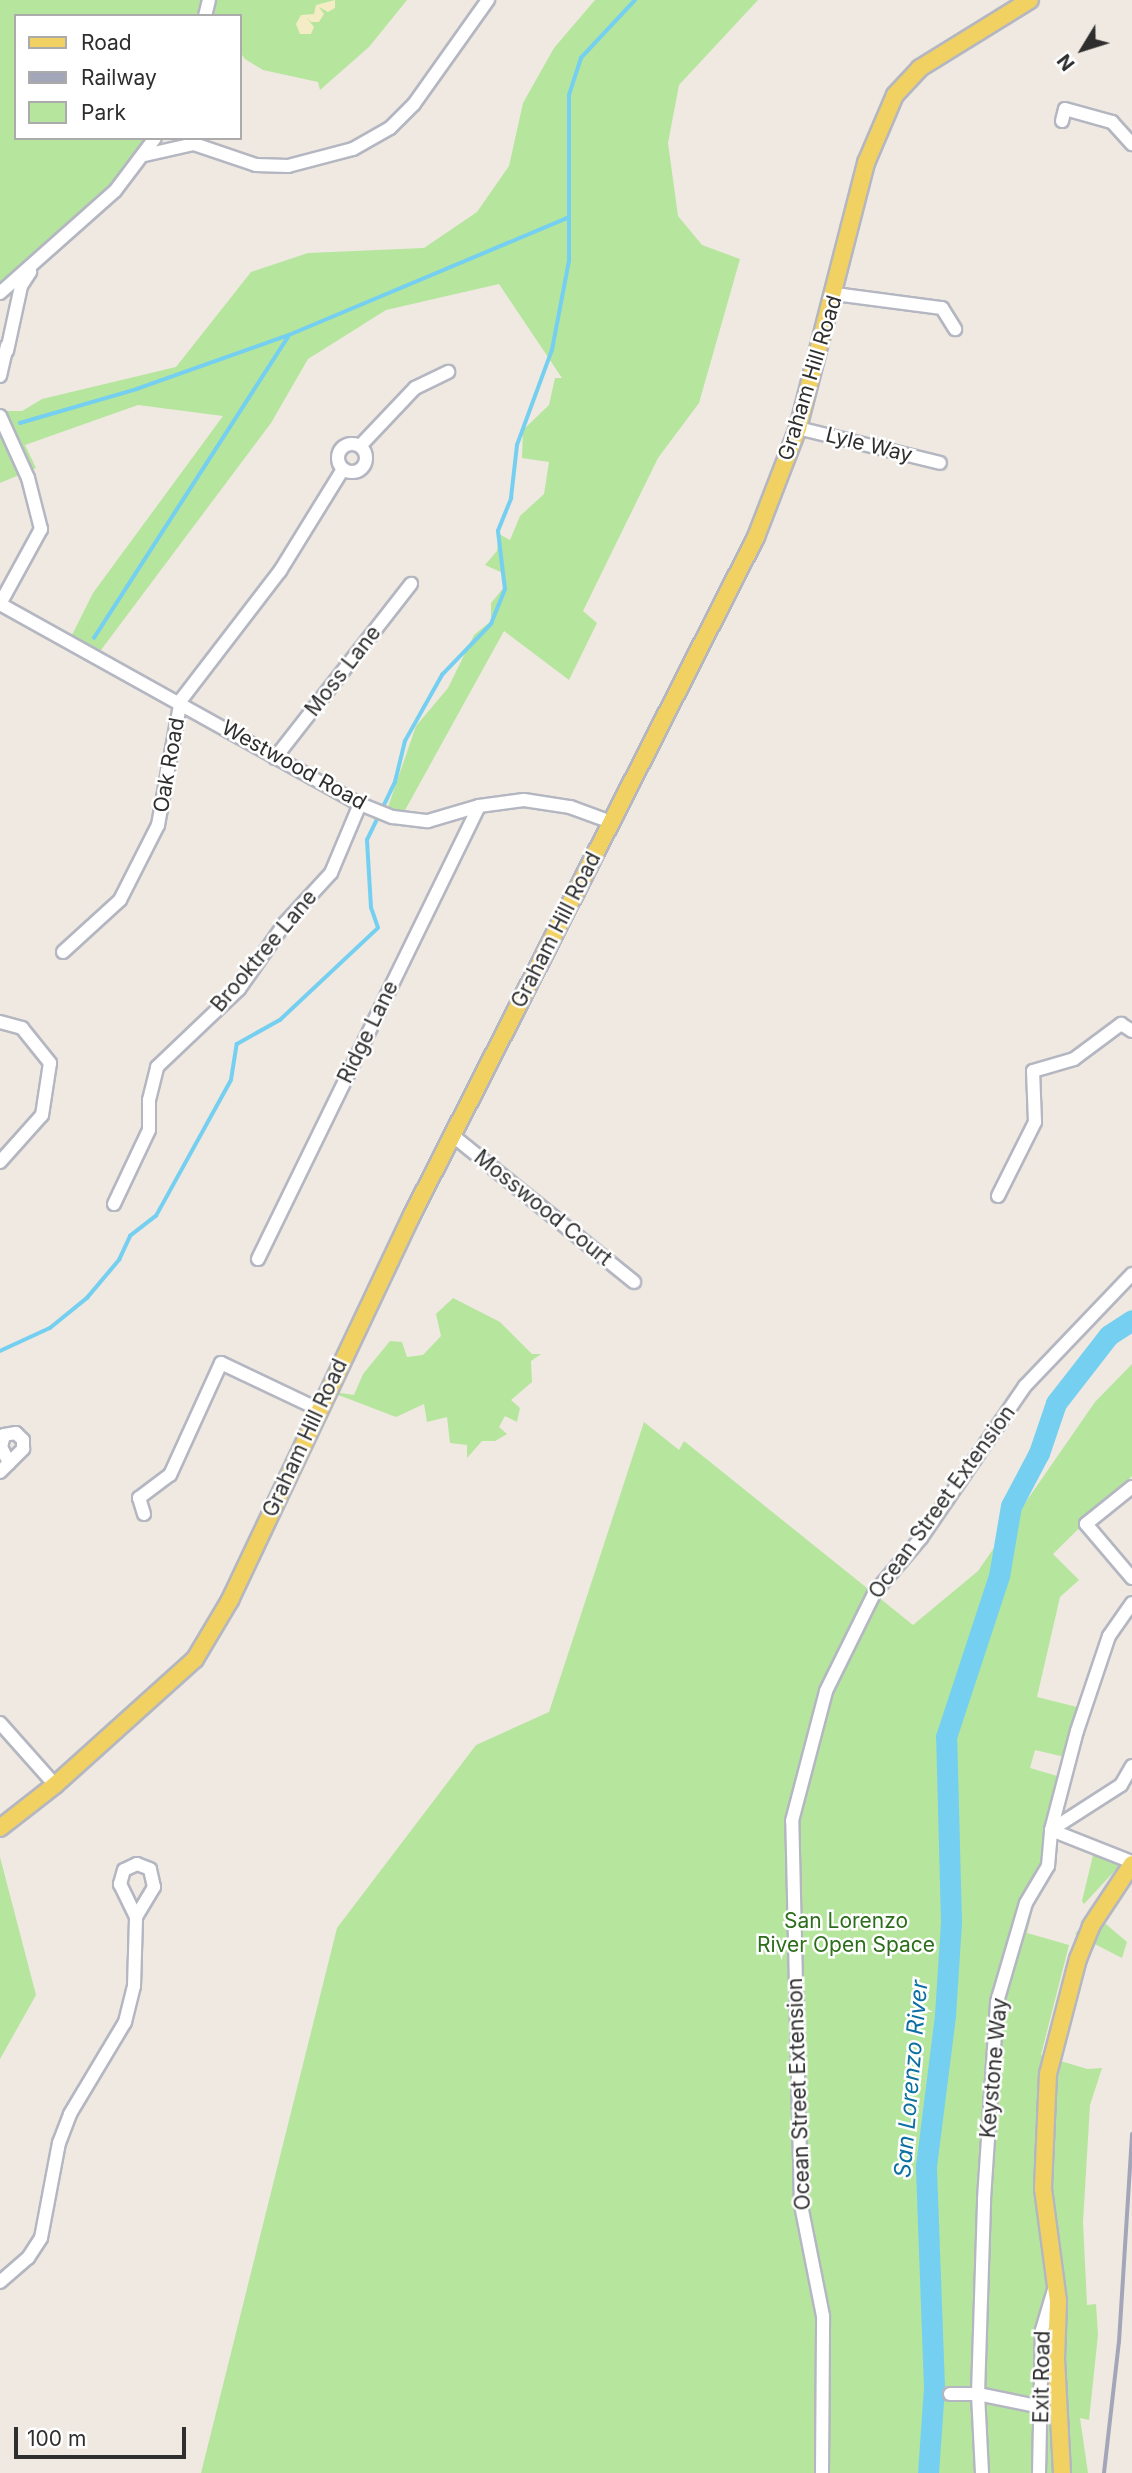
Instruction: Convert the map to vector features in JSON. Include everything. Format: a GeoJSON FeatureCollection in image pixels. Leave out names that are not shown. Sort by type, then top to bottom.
{"type":"FeatureCollection","features":[{"type":"Feature","properties":{"kind":"main road","name":"Graham Hill Road"},"geometry":{"type":"LineString","coordinates":[[0,1828],[55,1785],[195,1659],[230,1600],[318,1409],[452,1135],[756,537],[799,428],[866,163],[895,95],[920,68],[1030,0]]}},
{"type":"Feature","properties":{"kind":"main road"},"geometry":{"type":"LineString","coordinates":[[1062,2473],[1056,2283],[1042,2151],[1053,2048],[1066,1995],[1091,1926],[1132,1863]]}},
{"type":"Feature","properties":{"kind":"street"},"geometry":{"type":"LineString","coordinates":[[145,155],[192,141],[256,165],[288,166],[353,149],[390,128],[414,104],[488,0]]}},
{"type":"Feature","properties":{"kind":"street"},"geometry":{"type":"LineString","coordinates":[[1062,121],[1065,109],[1112,122],[1132,144]]}},
{"type":"Feature","properties":{"kind":"street"},"geometry":{"type":"LineString","coordinates":[[7,351],[9,312],[1,292],[115,191],[154,140]]}},
{"type":"Feature","properties":{"kind":"street"},"geometry":{"type":"LineString","coordinates":[[0,376],[21,286],[39,258]]}},
{"type":"Feature","properties":{"kind":"street"},"geometry":{"type":"LineString","coordinates":[[835,294],[942,309],[955,329]]}},
{"type":"Feature","properties":{"kind":"street"},"geometry":{"type":"LineString","coordinates":[[0,326],[7,351]]}},
{"type":"Feature","properties":{"kind":"street","name":"Oak Road"},"geometry":{"type":"LineString","coordinates":[[360,446],[415,388],[448,372]]}},
{"type":"Feature","properties":{"kind":"street"},"geometry":{"type":"LineString","coordinates":[[0,416],[27,478],[41,529],[0,604]]}},
{"type":"Feature","properties":{"kind":"street","name":"Lyle Way"},"geometry":{"type":"LineString","coordinates":[[799,428],[940,463]]}},
{"type":"Feature","properties":{"kind":"street","name":"Oak Road"},"geometry":{"type":"LineString","coordinates":[[63,952],[120,900],[158,825],[181,700],[280,572],[343,469],[339,451],[351,443],[360,446],[366,453],[364,466],[352,472],[343,469]]}},
{"type":"Feature","properties":{"kind":"street","name":"Moss Lane"},"geometry":{"type":"LineString","coordinates":[[275,758],[411,584]]}},
{"type":"Feature","properties":{"kind":"street","name":"Westwood Road"},"geometry":{"type":"LineString","coordinates":[[0,604],[181,700],[275,758],[366,806],[393,817],[428,821],[479,806],[524,800],[570,807],[611,822]]}},
{"type":"Feature","properties":{"kind":"street","name":"Brooktree Lane"},"geometry":{"type":"LineString","coordinates":[[114,1204],[149,1130],[149,1100],[157,1067],[239,989],[285,923],[331,873],[366,806]]}},
{"type":"Feature","properties":{"kind":"street","name":"Ridge Lane"},"geometry":{"type":"LineString","coordinates":[[258,1259],[479,806]]}},
{"type":"Feature","properties":{"kind":"street"},"geometry":{"type":"LineString","coordinates":[[0,1022],[22,1028],[50,1063],[42,1115],[0,1162]]}},
{"type":"Feature","properties":{"kind":"street"},"geometry":{"type":"LineString","coordinates":[[998,1196],[1035,1122],[1033,1071],[1074,1059],[1121,1024],[1132,1031]]}},
{"type":"Feature","properties":{"kind":"street","name":"Mosswood Court"},"geometry":{"type":"LineString","coordinates":[[452,1135],[634,1282]]}},
{"type":"Feature","properties":{"kind":"street","name":"Ocean Street Extension"},"geometry":{"type":"LineString","coordinates":[[822,2473],[823,2316],[801,2205],[795,1808],[826,1691],[875,1592],[921,1538],[1025,1386],[1132,1274]]}},
{"type":"Feature","properties":{"kind":"street"},"geometry":{"type":"LineString","coordinates":[[144,1514],[139,1498],[170,1475],[221,1363],[318,1409]]}},
{"type":"Feature","properties":{"kind":"street"},"geometry":{"type":"LineString","coordinates":[[1132,1487],[1086,1524],[1132,1578]]}},
{"type":"Feature","properties":{"kind":"street","name":"Keystone Way"},"geometry":{"type":"LineString","coordinates":[[982,2473],[978,2395],[984,2199],[997,2002],[1026,1903],[1048,1866],[1051,1830],[1109,1636],[1132,1603]]}},
{"type":"Feature","properties":{"kind":"street"},"geometry":{"type":"LineString","coordinates":[[0,1723],[55,1785]]}},
{"type":"Feature","properties":{"kind":"street"},"geometry":{"type":"LineString","coordinates":[[1051,1830],[1121,1785],[1132,1766]]}},
{"type":"Feature","properties":{"kind":"street"},"geometry":{"type":"LineString","coordinates":[[1051,1830],[1132,1863]]}},
{"type":"Feature","properties":{"kind":"street"},"geometry":{"type":"LineString","coordinates":[[0,2282],[28,2258],[41,2238],[59,2143],[71,2114],[125,2022],[134,1986],[136,1917]]}},
{"type":"Feature","properties":{"kind":"street","name":"Exit Road"},"geometry":{"type":"LineString","coordinates":[[1039,2473],[1042,2330],[1056,2283]]}},
{"type":"Feature","properties":{"kind":"street"},"geometry":{"type":"LineString","coordinates":[[950,2394],[978,2395],[1041,2407]]}},
{"type":"Feature","properties":{"kind":"green space"},"geometry":{"type":"Polygon","coordinates":[[[0,0],[407,0],[369,47],[320,90],[318,82],[263,70],[245,59],[242,55],[242,14],[14,14],[14,140],[151,140],[134,167],[0,291],[0,0]]]}},
{"type":"Feature","properties":{"kind":"green space"},"geometry":{"type":"Polygon","coordinates":[[[595,0],[758,0],[679,85],[668,143],[678,216],[702,245],[740,259],[699,403],[658,458],[583,611],[597,623],[569,680],[504,631],[404,812],[393,817],[388,807],[416,726],[448,688],[474,635],[491,621],[491,603],[505,586],[503,573],[485,565],[497,551],[499,534],[510,540],[520,516],[544,494],[549,462],[522,458],[523,430],[549,405],[555,378],[562,378],[499,284],[386,310],[308,359],[271,423],[98,654],[70,639],[93,593],[223,416],[138,405],[25,445],[36,468],[0,483],[0,411],[22,411],[42,399],[176,367],[251,272],[308,253],[424,248],[477,212],[509,166],[523,103],[554,48],[595,0]]]}},
{"type":"Feature","properties":{"kind":"green space"},"geometry":{"type":"Polygon","coordinates":[[[453,1298],[500,1322],[532,1354],[541,1354],[531,1361],[532,1382],[511,1400],[520,1408],[517,1422],[505,1416],[499,1427],[507,1434],[495,1441],[482,1441],[467,1458],[467,1445],[450,1443],[447,1417],[427,1422],[424,1404],[396,1417],[328,1391],[354,1395],[363,1374],[390,1341],[402,1342],[407,1357],[423,1355],[441,1336],[436,1314],[453,1298]]]}},
{"type":"Feature","properties":{"kind":"green space","name":"San Lorenzo River Open Space"},"geometry":{"type":"Polygon","coordinates":[[[1132,1364],[1132,1476],[1053,1554],[1079,1580],[1060,1597],[1037,1697],[1081,1708],[1069,1758],[1035,1750],[1030,1768],[1064,1778],[1027,1933],[1069,1945],[1041,2055],[1087,2069],[1102,2068],[1090,2105],[1083,2222],[1087,2305],[1096,2304],[1098,2335],[1089,2420],[1080,2418],[1088,2473],[201,2473],[337,1928],[476,1745],[549,1712],[644,1422],[679,1450],[684,1441],[913,1625],[978,1571],[1095,1402],[1132,1364]]]}},
{"type":"Feature","properties":{"kind":"green space"},"geometry":{"type":"Polygon","coordinates":[[[1094,1851],[1121,1864],[1084,1904],[1082,1901],[1094,1851]]]}},
{"type":"Feature","properties":{"kind":"green space"},"geometry":{"type":"Polygon","coordinates":[[[0,1857],[36,1995],[0,2059],[0,1857]]]}},
{"type":"Feature","properties":{"kind":"green space"},"geometry":{"type":"Polygon","coordinates":[[[1093,1913],[1127,1942],[1122,1958],[1075,1934],[1093,1913]]]}},
{"type":"Feature","properties":{"kind":"sand"},"geometry":{"type":"Polygon","coordinates":[[[335,0],[335,8],[328,12],[319,7],[324,14],[319,22],[311,22],[306,17],[314,27],[311,34],[300,34],[296,24],[301,15],[314,14],[316,5],[335,0]]]}},
{"type":"Feature","properties":{"kind":"waterway"},"geometry":{"type":"LineString","coordinates":[[0,1351],[50,1328],[87,1298],[119,1260],[130,1236],[156,1216],[231,1080],[237,1044],[280,1020],[378,928],[371,908],[367,840],[395,782],[405,741],[442,675],[491,624],[505,590],[498,531],[511,498],[517,445],[552,350],[569,261],[569,95],[581,58],[635,0]]}},
{"type":"Feature","properties":{"kind":"waterway"},"geometry":{"type":"LineString","coordinates":[[20,423],[137,389],[289,335],[568,218]]}},
{"type":"Feature","properties":{"kind":"waterway"},"geometry":{"type":"LineString","coordinates":[[94,638],[288,337]]}},
{"type":"Feature","properties":{"kind":"waterway","name":"San Lorenzo River"},"geometry":{"type":"LineString","coordinates":[[928,2473],[934,2387],[926,2166],[945,2015],[951,1922],[946,1737],[999,1576],[1011,1506],[1039,1453],[1056,1403],[1109,1335],[1132,1320]]}},
{"type":"Feature","properties":{"kind":"railway"},"geometry":{"type":"LineString","coordinates":[[1104,2473],[1119,2342],[1132,2134]]}}]}
